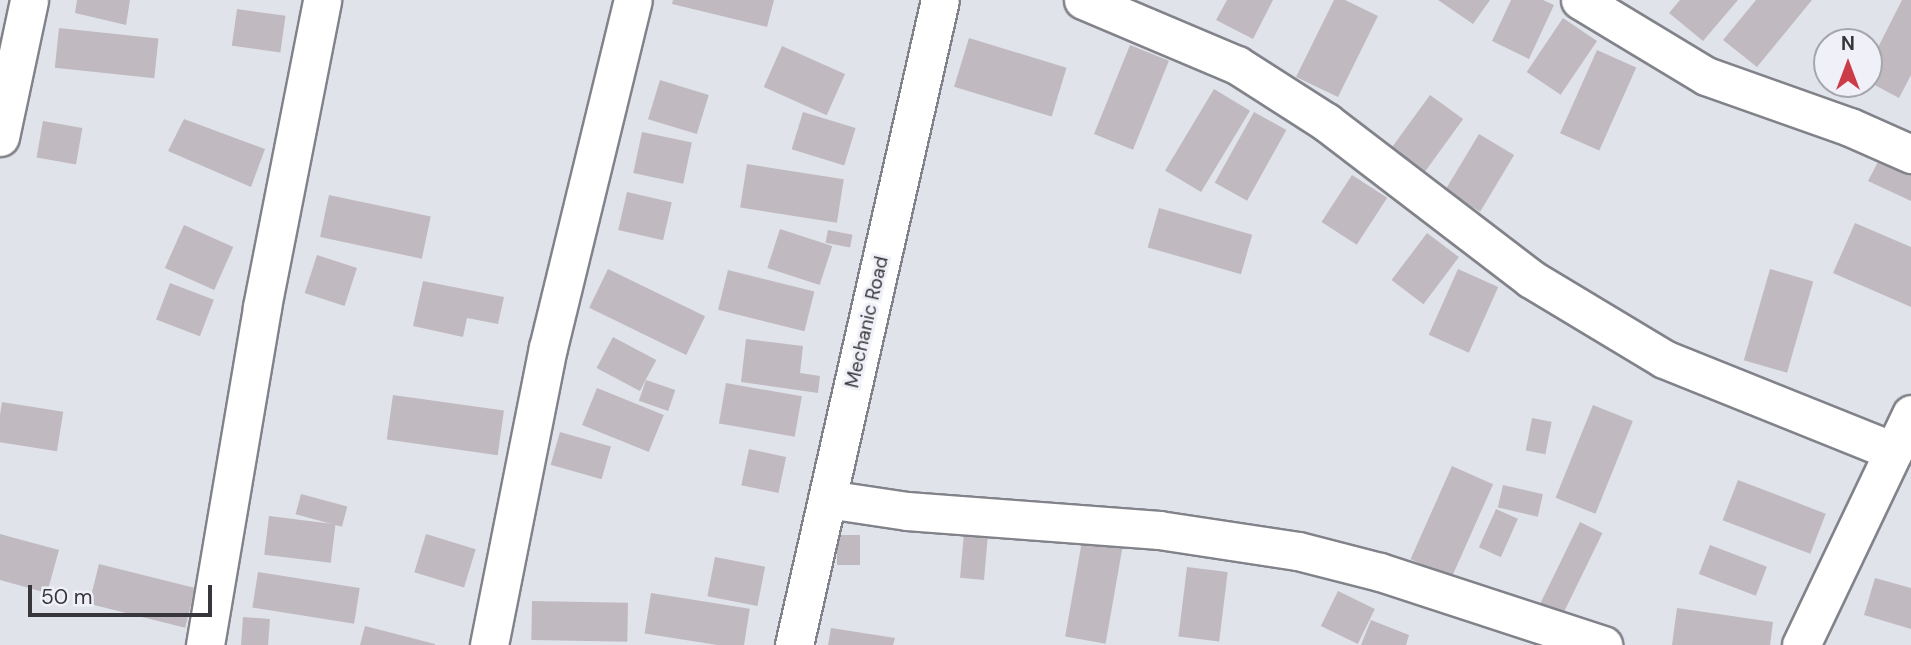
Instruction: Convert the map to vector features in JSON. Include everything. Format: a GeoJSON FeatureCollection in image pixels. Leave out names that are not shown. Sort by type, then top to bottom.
{"type":"FeatureCollection","features":[{"type":"Feature","properties":{"kind":"street"},"geometry":{"type":"LineString","coordinates":[[0,137],[29,0]]}},
{"type":"Feature","properties":{"kind":"street"},"geometry":{"type":"LineString","coordinates":[[205,645],[257,334],[322,0]]}},
{"type":"Feature","properties":{"kind":"street"},"geometry":{"type":"LineString","coordinates":[[489,645],[548,348],[633,0]]}},
{"type":"Feature","properties":{"kind":"street","name":"Mechanic Road"},"geometry":{"type":"LineString","coordinates":[[794,645],[940,0]]}},
{"type":"Feature","properties":{"kind":"street"},"geometry":{"type":"LineString","coordinates":[[1083,0],[1237,65],[1326,122],[1531,279],[1664,359],[1904,434],[1801,645]]}},
{"type":"Feature","properties":{"kind":"street"},"geometry":{"type":"LineString","coordinates":[[1580,0],[1706,76],[1850,127],[1911,154]]}},
{"type":"Feature","properties":{"kind":"street"},"geometry":{"type":"LineString","coordinates":[[827,499],[907,511],[1158,530],[1298,551],[1380,572],[1603,645]]}},
{"type":"Feature","properties":{"kind":"building"},"geometry":{"type":"Polygon","coordinates":[[[77,0],[130,0],[126,25],[75,13],[77,0]]]}},
{"type":"Feature","properties":{"kind":"building"},"geometry":{"type":"Polygon","coordinates":[[[673,0],[774,0],[767,27],[672,4],[673,0]]]}},
{"type":"Feature","properties":{"kind":"building"},"geometry":{"type":"Polygon","coordinates":[[[1227,0],[1273,0],[1253,39],[1216,20],[1227,0]]]}},
{"type":"Feature","properties":{"kind":"building"},"geometry":{"type":"Polygon","coordinates":[[[1334,0],[1345,0],[1378,16],[1338,97],[1296,77],[1334,0]]]}},
{"type":"Feature","properties":{"kind":"building"},"geometry":{"type":"Polygon","coordinates":[[[1438,0],[1490,0],[1473,24],[1438,0]]]}},
{"type":"Feature","properties":{"kind":"building"},"geometry":{"type":"Polygon","coordinates":[[[1511,0],[1543,0],[1554,5],[1529,59],[1492,41],[1511,0]]]}},
{"type":"Feature","properties":{"kind":"building"},"geometry":{"type":"Polygon","coordinates":[[[1680,0],[1738,0],[1703,41],[1669,13],[1680,0]]]}},
{"type":"Feature","properties":{"kind":"building"},"geometry":{"type":"Polygon","coordinates":[[[1756,0],[1812,0],[1757,67],[1723,40],[1756,0]]]}},
{"type":"Feature","properties":{"kind":"building"},"geometry":{"type":"Polygon","coordinates":[[[1902,0],[1911,0],[1911,75],[1899,98],[1883,89],[1883,37],[1902,0]]]}},
{"type":"Feature","properties":{"kind":"building"},"geometry":{"type":"Polygon","coordinates":[[[237,9],[286,16],[280,52],[232,46],[237,9]]]}},
{"type":"Feature","properties":{"kind":"building"},"geometry":{"type":"Polygon","coordinates":[[[1563,18],[1597,41],[1561,95],[1527,72],[1563,18]]]}},
{"type":"Feature","properties":{"kind":"building"},"geometry":{"type":"Polygon","coordinates":[[[59,28],[158,38],[154,78],[55,68],[59,28]]]}},
{"type":"Feature","properties":{"kind":"building"},"geometry":{"type":"Polygon","coordinates":[[[969,38],[1067,68],[1052,117],[954,87],[969,38]]]}},
{"type":"Feature","properties":{"kind":"building"},"geometry":{"type":"Polygon","coordinates":[[[1130,45],[1169,61],[1133,150],[1094,134],[1130,45]]]}},
{"type":"Feature","properties":{"kind":"building"},"geometry":{"type":"Polygon","coordinates":[[[782,46],[845,74],[827,115],[764,87],[782,46]]]}},
{"type":"Feature","properties":{"kind":"building"},"geometry":{"type":"Polygon","coordinates":[[[1597,50],[1636,67],[1599,151],[1560,133],[1597,50]]]}},
{"type":"Feature","properties":{"kind":"building"},"geometry":{"type":"Polygon","coordinates":[[[660,80],[709,95],[697,134],[648,119],[660,80]]]}},
{"type":"Feature","properties":{"kind":"building"},"geometry":{"type":"Polygon","coordinates":[[[1214,89],[1250,111],[1201,192],[1165,170],[1214,89]]]}},
{"type":"Feature","properties":{"kind":"building"},"geometry":{"type":"Polygon","coordinates":[[[1430,95],[1463,119],[1425,172],[1392,148],[1430,95]]]}},
{"type":"Feature","properties":{"kind":"building"},"geometry":{"type":"Polygon","coordinates":[[[803,112],[856,128],[844,165],[792,149],[803,112]]]}},
{"type":"Feature","properties":{"kind":"building"},"geometry":{"type":"Polygon","coordinates":[[[1254,112],[1286,130],[1247,201],[1215,183],[1254,112]]]}},
{"type":"Feature","properties":{"kind":"building"},"geometry":{"type":"Polygon","coordinates":[[[184,119],[265,149],[251,187],[168,151],[184,119]]]}},
{"type":"Feature","properties":{"kind":"building"},"geometry":{"type":"Polygon","coordinates":[[[43,121],[82,128],[76,164],[37,157],[43,121]]]}},
{"type":"Feature","properties":{"kind":"building"},"geometry":{"type":"Polygon","coordinates":[[[642,132],[692,143],[683,184],[633,173],[642,132]]]}},
{"type":"Feature","properties":{"kind":"building"},"geometry":{"type":"Polygon","coordinates":[[[1479,134],[1514,155],[1480,212],[1445,191],[1479,134]]]}},
{"type":"Feature","properties":{"kind":"building"},"geometry":{"type":"Polygon","coordinates":[[[1880,158],[1911,172],[1911,201],[1868,181],[1880,158]]]}},
{"type":"Feature","properties":{"kind":"building"},"geometry":{"type":"Polygon","coordinates":[[[747,164],[844,179],[837,223],[740,207],[747,164]]]}},
{"type":"Feature","properties":{"kind":"building"},"geometry":{"type":"Polygon","coordinates":[[[1352,175],[1387,198],[1357,245],[1322,222],[1352,175]]]}},
{"type":"Feature","properties":{"kind":"building"},"geometry":{"type":"Polygon","coordinates":[[[627,192],[672,202],[663,240],[618,230],[627,192]]]}},
{"type":"Feature","properties":{"kind":"building"},"geometry":{"type":"Polygon","coordinates":[[[329,195],[431,217],[422,259],[320,237],[329,195]]]}},
{"type":"Feature","properties":{"kind":"building"},"geometry":{"type":"Polygon","coordinates":[[[1159,208],[1252,235],[1241,274],[1148,247],[1159,208]]]}},
{"type":"Feature","properties":{"kind":"building"},"geometry":{"type":"Polygon","coordinates":[[[1855,223],[1911,247],[1911,307],[1833,273],[1855,223]]]}},
{"type":"Feature","properties":{"kind":"building"},"geometry":{"type":"Polygon","coordinates":[[[184,225],[233,247],[214,290],[165,268],[184,225]]]}},
{"type":"Feature","properties":{"kind":"building"},"geometry":{"type":"Polygon","coordinates":[[[780,229],[832,246],[820,285],[767,268],[780,229]]]}},
{"type":"Feature","properties":{"kind":"building"},"geometry":{"type":"Polygon","coordinates":[[[828,230],[853,235],[850,248],[826,243],[828,230]]]}},
{"type":"Feature","properties":{"kind":"building"},"geometry":{"type":"Polygon","coordinates":[[[1427,233],[1459,257],[1423,304],[1391,280],[1427,233]]]}},
{"type":"Feature","properties":{"kind":"building"},"geometry":{"type":"Polygon","coordinates":[[[317,255],[357,268],[345,306],[305,293],[317,255]]]}},
{"type":"Feature","properties":{"kind":"building"},"geometry":{"type":"Polygon","coordinates":[[[608,269],[705,316],[686,355],[589,308],[608,269]]]}},
{"type":"Feature","properties":{"kind":"building"},"geometry":{"type":"Polygon","coordinates":[[[1458,269],[1498,287],[1469,353],[1429,335],[1458,269]]]}},
{"type":"Feature","properties":{"kind":"building"},"geometry":{"type":"Polygon","coordinates":[[[1770,269],[1813,281],[1787,373],[1744,360],[1770,269]]]}},
{"type":"Feature","properties":{"kind":"building"},"geometry":{"type":"Polygon","coordinates":[[[728,270],[814,292],[804,331],[718,310],[728,270]]]}},
{"type":"Feature","properties":{"kind":"building"},"geometry":{"type":"Polygon","coordinates":[[[423,281],[504,297],[498,324],[467,318],[463,337],[413,326],[423,281]]]}},
{"type":"Feature","properties":{"kind":"building"},"geometry":{"type":"Polygon","coordinates":[[[170,283],[214,300],[200,336],[156,319],[170,283]]]}},
{"type":"Feature","properties":{"kind":"building"},"geometry":{"type":"Polygon","coordinates":[[[613,337],[656,360],[640,391],[597,368],[613,337]]]}},
{"type":"Feature","properties":{"kind":"building"},"geometry":{"type":"Polygon","coordinates":[[[746,339],[803,346],[800,373],[820,376],[818,393],[741,382],[746,339]]]}},
{"type":"Feature","properties":{"kind":"building"},"geometry":{"type":"Polygon","coordinates":[[[646,380],[675,390],[668,411],[639,401],[646,380]]]}},
{"type":"Feature","properties":{"kind":"building"},"geometry":{"type":"Polygon","coordinates":[[[726,383],[802,396],[795,437],[719,423],[726,383]]]}},
{"type":"Feature","properties":{"kind":"building"},"geometry":{"type":"Polygon","coordinates":[[[597,388],[664,415],[649,452],[582,425],[597,388]]]}},
{"type":"Feature","properties":{"kind":"building"},"geometry":{"type":"Polygon","coordinates":[[[393,395],[504,411],[498,455],[387,440],[393,395]]]}},
{"type":"Feature","properties":{"kind":"building"},"geometry":{"type":"Polygon","coordinates":[[[2,402],[63,412],[57,451],[0,442],[2,402]]]}},
{"type":"Feature","properties":{"kind":"building"},"geometry":{"type":"Polygon","coordinates":[[[1593,405],[1633,421],[1595,514],[1556,498],[1593,405]]]}},
{"type":"Feature","properties":{"kind":"building"},"geometry":{"type":"Polygon","coordinates":[[[1532,418],[1552,422],[1545,454],[1526,450],[1532,418]]]}},
{"type":"Feature","properties":{"kind":"building"},"geometry":{"type":"Polygon","coordinates":[[[560,432],[611,447],[602,479],[551,465],[560,432]]]}},
{"type":"Feature","properties":{"kind":"building"},"geometry":{"type":"Polygon","coordinates":[[[749,449],[786,457],[778,493],[741,485],[749,449]]]}},
{"type":"Feature","properties":{"kind":"building"},"geometry":{"type":"Polygon","coordinates":[[[1452,466],[1493,484],[1452,577],[1411,559],[1452,466]]]}},
{"type":"Feature","properties":{"kind":"building"},"geometry":{"type":"Polygon","coordinates":[[[1738,480],[1826,514],[1810,554],[1723,520],[1738,480]]]}},
{"type":"Feature","properties":{"kind":"building"},"geometry":{"type":"Polygon","coordinates":[[[1503,485],[1543,494],[1538,517],[1498,507],[1503,485]]]}},
{"type":"Feature","properties":{"kind":"building"},"geometry":{"type":"Polygon","coordinates":[[[301,494],[347,506],[342,527],[296,514],[301,494]]]}},
{"type":"Feature","properties":{"kind":"building"},"geometry":{"type":"Polygon","coordinates":[[[1496,509],[1518,519],[1501,557],[1479,547],[1496,509]]]}},
{"type":"Feature","properties":{"kind":"building"},"geometry":{"type":"Polygon","coordinates":[[[269,516],[336,524],[331,563],[264,555],[269,516]]]}},
{"type":"Feature","properties":{"kind":"building"},"geometry":{"type":"Polygon","coordinates":[[[1580,522],[1602,533],[1560,620],[1537,609],[1580,522]]]}},
{"type":"Feature","properties":{"kind":"building"},"geometry":{"type":"Polygon","coordinates":[[[964,533],[988,535],[984,580],[960,578],[964,533]]]}},
{"type":"Feature","properties":{"kind":"building"},"geometry":{"type":"Polygon","coordinates":[[[0,534],[59,550],[47,593],[0,580],[0,534]]]}},
{"type":"Feature","properties":{"kind":"building"},"geometry":{"type":"Polygon","coordinates":[[[426,534],[476,549],[464,587],[414,572],[426,534]]]}},
{"type":"Feature","properties":{"kind":"building"},"geometry":{"type":"Polygon","coordinates":[[[837,535],[860,535],[860,565],[837,565],[837,535]]]}},
{"type":"Feature","properties":{"kind":"building"},"geometry":{"type":"Polygon","coordinates":[[[1082,541],[1122,548],[1106,644],[1065,637],[1082,541]]]}},
{"type":"Feature","properties":{"kind":"building"},"geometry":{"type":"Polygon","coordinates":[[[1710,545],[1767,567],[1756,596],[1699,574],[1710,545]]]}},
{"type":"Feature","properties":{"kind":"building"},"geometry":{"type":"Polygon","coordinates":[[[715,557],[765,567],[757,606],[707,596],[715,557]]]}},
{"type":"Feature","properties":{"kind":"building"},"geometry":{"type":"Polygon","coordinates":[[[99,564],[195,588],[185,628],[89,604],[99,564]]]}},
{"type":"Feature","properties":{"kind":"building"},"geometry":{"type":"Polygon","coordinates":[[[1187,567],[1228,572],[1219,641],[1178,636],[1187,567]]]}},
{"type":"Feature","properties":{"kind":"building"},"geometry":{"type":"Polygon","coordinates":[[[258,572],[360,588],[354,624],[252,608],[258,572]]]}},
{"type":"Feature","properties":{"kind":"building"},"geometry":{"type":"Polygon","coordinates":[[[1875,578],[1911,588],[1911,629],[1864,615],[1875,578]]]}},
{"type":"Feature","properties":{"kind":"building"},"geometry":{"type":"Polygon","coordinates":[[[1338,591],[1375,609],[1358,644],[1321,626],[1338,591]]]}},
{"type":"Feature","properties":{"kind":"building"},"geometry":{"type":"Polygon","coordinates":[[[651,593],[750,609],[744,645],[717,645],[645,633],[651,593]]]}},
{"type":"Feature","properties":{"kind":"building"},"geometry":{"type":"Polygon","coordinates":[[[532,601],[628,603],[627,642],[531,640],[532,601]]]}},
{"type":"Feature","properties":{"kind":"building"},"geometry":{"type":"Polygon","coordinates":[[[1677,608],[1773,622],[1770,645],[1672,645],[1677,608]]]}},
{"type":"Feature","properties":{"kind":"building"},"geometry":{"type":"Polygon","coordinates":[[[243,617],[270,619],[268,645],[241,645],[243,617]]]}},
{"type":"Feature","properties":{"kind":"building"},"geometry":{"type":"Polygon","coordinates":[[[1371,620],[1409,635],[1406,645],[1361,645],[1371,620]]]}},
{"type":"Feature","properties":{"kind":"building"},"geometry":{"type":"Polygon","coordinates":[[[365,626],[435,644],[435,645],[360,645],[365,626]]]}},
{"type":"Feature","properties":{"kind":"building"},"geometry":{"type":"Polygon","coordinates":[[[831,628],[895,638],[893,645],[828,645],[831,628]]]}}]}
